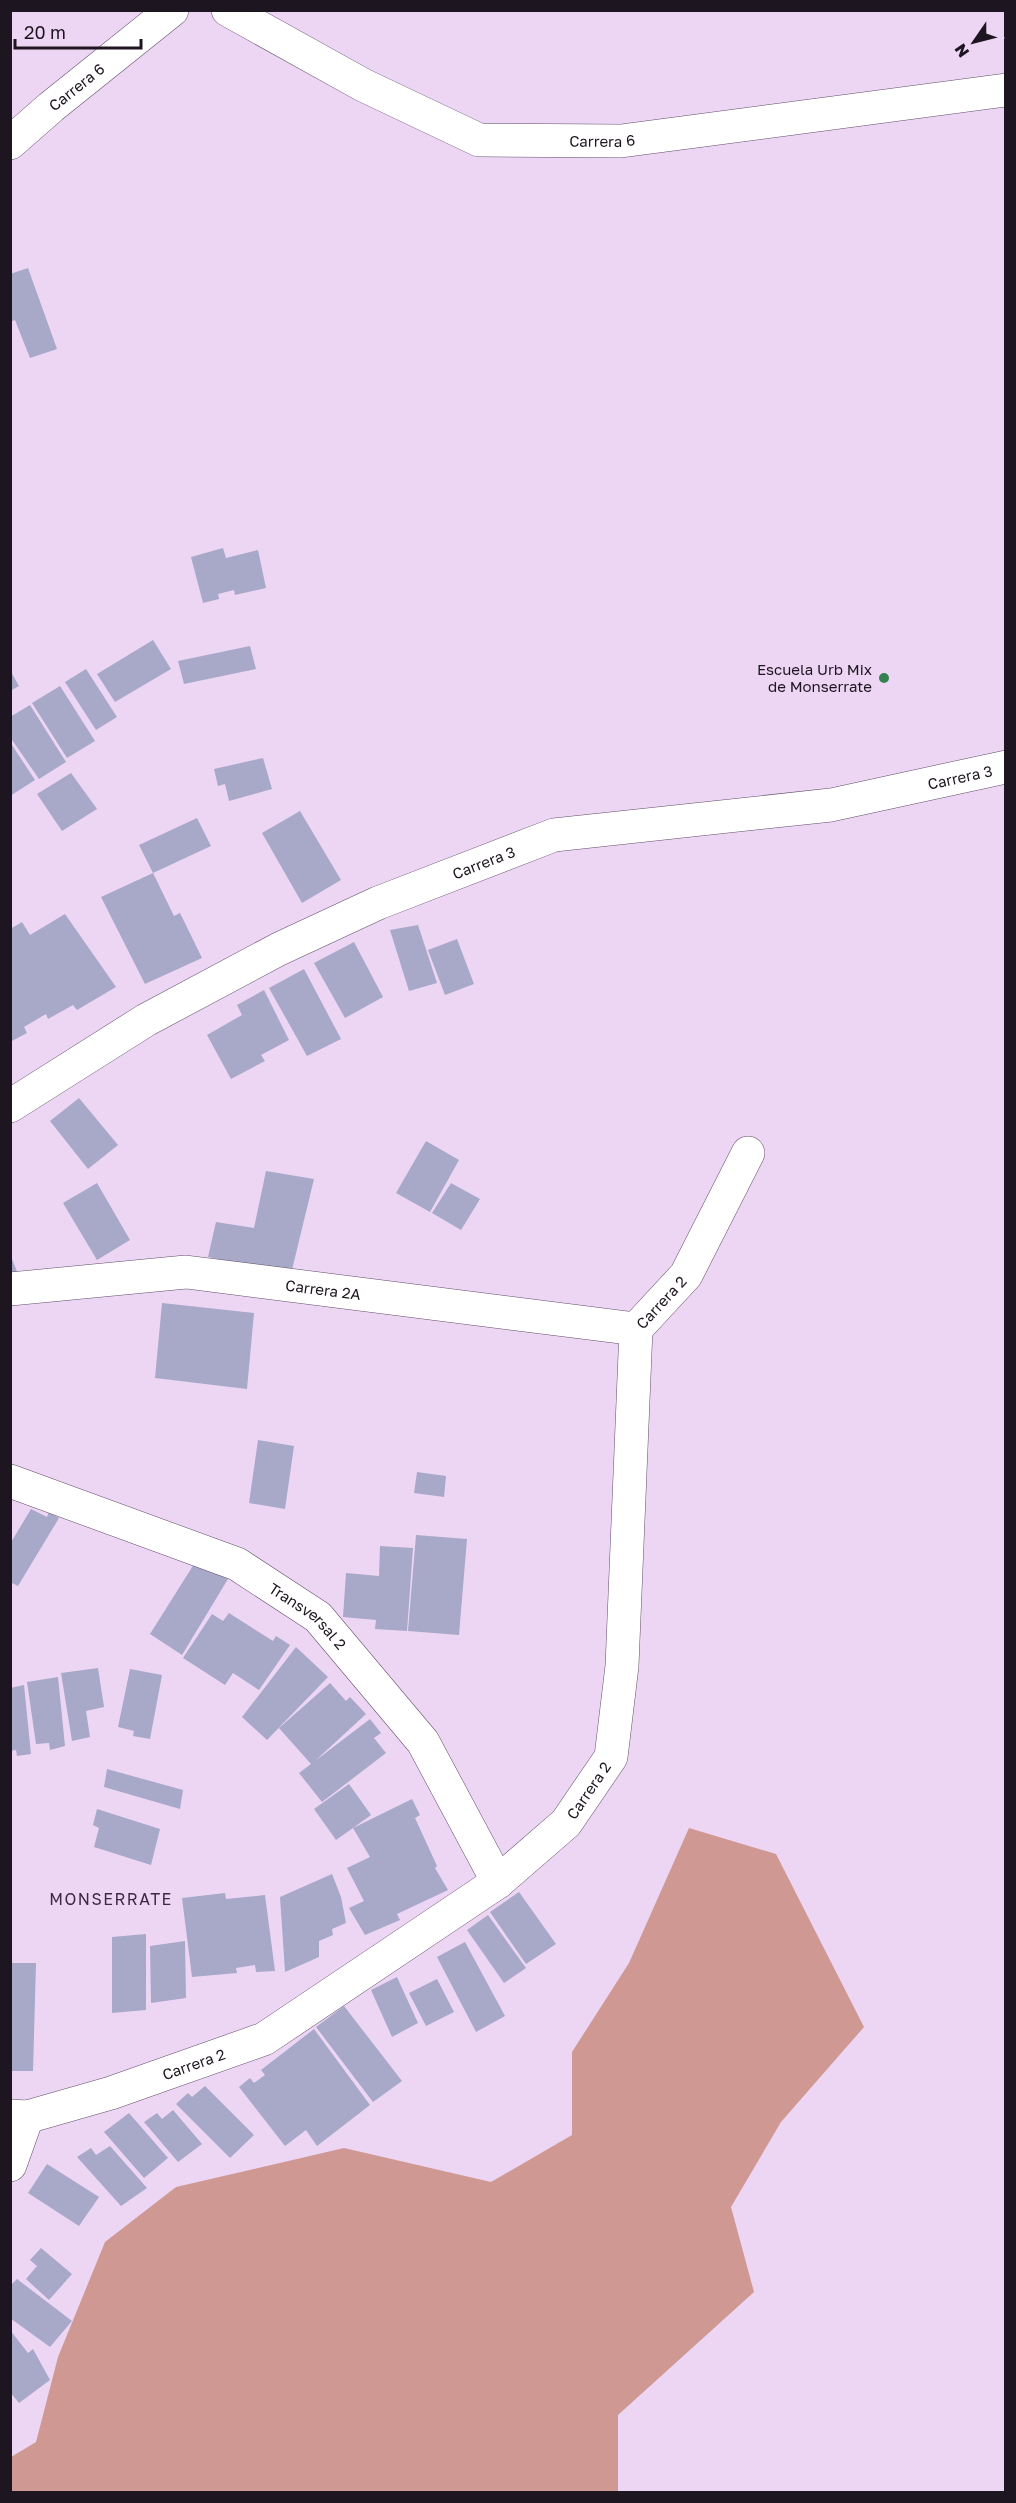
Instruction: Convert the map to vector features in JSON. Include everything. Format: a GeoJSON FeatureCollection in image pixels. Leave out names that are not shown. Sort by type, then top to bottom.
{"type":"FeatureCollection","features":[{"type":"Feature","properties":{"kind":"street","name":"Carrera 6"},"geometry":{"type":"LineString","coordinates":[[10,143],[51,107],[172,10]]}},
{"type":"Feature","properties":{"kind":"street","name":"Carrera 6"},"geometry":{"type":"LineString","coordinates":[[228,10],[363,85],[479,140],[621,141],[1005,90]]}},
{"type":"Feature","properties":{"kind":"street","name":"Carrera 3"},"geometry":{"type":"LineString","coordinates":[[10,1106],[146,1020],[279,949],[378,903],[554,835],[831,805],[1005,767]]}},
{"type":"Feature","properties":{"kind":"street","name":"Carrera 2"},"geometry":{"type":"LineString","coordinates":[[19,2116],[111,2094],[264,2039],[498,1882],[566,1823],[611,1757],[622,1666],[636,1329],[686,1275],[747,1153]]}},
{"type":"Feature","properties":{"kind":"street","name":"Carrera 2A"},"geometry":{"type":"LineString","coordinates":[[10,1289],[186,1272],[636,1329]]}},
{"type":"Feature","properties":{"kind":"street","name":"Transversal 2"},"geometry":{"type":"LineString","coordinates":[[10,1481],[237,1564],[318,1617],[423,1742],[498,1882]]}},
{"type":"Feature","properties":{"kind":"street"},"geometry":{"type":"LineString","coordinates":[[10,2165],[19,2116]]}},
{"type":"Feature","properties":{"kind":"shaded area"},"geometry":{"type":"Polygon","coordinates":[[[689,1828],[776,1854],[864,2027],[781,2122],[731,2207],[754,2292],[618,2415],[618,2492],[11,2492],[11,2457],[36,2442],[58,2357],[105,2242],[176,2187],[344,2148],[491,2182],[572,2135],[572,2052],[629,1963],[689,1828]]]}},
{"type":"Feature","properties":{"kind":"building"},"geometry":{"type":"Polygon","coordinates":[[[28,268],[57,349],[30,358],[15,320],[10,322],[10,274],[28,268]]]}},
{"type":"Feature","properties":{"kind":"building"},"geometry":{"type":"Polygon","coordinates":[[[223,548],[226,558],[258,550],[266,588],[235,595],[234,590],[218,594],[219,599],[203,603],[191,557],[223,548]]]}},
{"type":"Feature","properties":{"kind":"building"},"geometry":{"type":"Polygon","coordinates":[[[153,640],[171,669],[115,702],[97,674],[153,640]]]}},
{"type":"Feature","properties":{"kind":"building"},"geometry":{"type":"Polygon","coordinates":[[[250,646],[256,669],[184,684],[178,661],[250,646]]]}},
{"type":"Feature","properties":{"kind":"building"},"geometry":{"type":"Polygon","coordinates":[[[86,669],[117,717],[96,730],[65,682],[86,669]]]}},
{"type":"Feature","properties":{"kind":"building"},"geometry":{"type":"Polygon","coordinates":[[[10,670],[19,686],[10,691],[10,670]]]}},
{"type":"Feature","properties":{"kind":"building"},"geometry":{"type":"Polygon","coordinates":[[[60,686],[95,741],[67,758],[32,703],[60,686]]]}},
{"type":"Feature","properties":{"kind":"building"},"geometry":{"type":"Polygon","coordinates":[[[30,705],[66,762],[39,779],[10,737],[10,717],[30,705]]]}},
{"type":"Feature","properties":{"kind":"building"},"geometry":{"type":"Polygon","coordinates":[[[10,742],[35,780],[10,796],[10,742]]]}},
{"type":"Feature","properties":{"kind":"building"},"geometry":{"type":"Polygon","coordinates":[[[263,758],[272,789],[229,801],[225,784],[218,786],[214,769],[263,758]]]}},
{"type":"Feature","properties":{"kind":"building"},"geometry":{"type":"Polygon","coordinates":[[[71,773],[97,809],[62,831],[37,794],[71,773]]]}},
{"type":"Feature","properties":{"kind":"building"},"geometry":{"type":"Polygon","coordinates":[[[300,811],[341,880],[302,903],[262,833],[300,811]]]}},
{"type":"Feature","properties":{"kind":"building"},"geometry":{"type":"Polygon","coordinates":[[[197,818],[211,846],[153,873],[139,845],[197,818]]]}},
{"type":"Feature","properties":{"kind":"building"},"geometry":{"type":"Polygon","coordinates":[[[153,873],[174,916],[180,913],[202,958],[145,984],[101,897],[153,873]]]}},
{"type":"Feature","properties":{"kind":"building"},"geometry":{"type":"Polygon","coordinates":[[[65,914],[116,987],[77,1010],[73,1005],[48,1019],[46,1014],[24,1027],[27,1033],[10,1042],[10,929],[22,922],[30,935],[65,914]]]}},
{"type":"Feature","properties":{"kind":"building"},"geometry":{"type":"Polygon","coordinates":[[[418,925],[437,983],[409,991],[390,930],[418,925]]]}},
{"type":"Feature","properties":{"kind":"building"},"geometry":{"type":"Polygon","coordinates":[[[457,939],[474,984],[445,995],[428,950],[457,939]]]}},
{"type":"Feature","properties":{"kind":"building"},"geometry":{"type":"Polygon","coordinates":[[[354,942],[383,997],[345,1018],[314,963],[354,942]]]}},
{"type":"Feature","properties":{"kind":"building"},"geometry":{"type":"Polygon","coordinates":[[[304,969],[341,1039],[307,1056],[269,988],[304,969]]]}},
{"type":"Feature","properties":{"kind":"building"},"geometry":{"type":"Polygon","coordinates":[[[264,990],[289,1040],[261,1055],[265,1061],[231,1079],[207,1035],[242,1015],[237,1005],[264,990]]]}},
{"type":"Feature","properties":{"kind":"building"},"geometry":{"type":"Polygon","coordinates":[[[79,1098],[118,1145],[88,1169],[50,1121],[79,1098]]]}},
{"type":"Feature","properties":{"kind":"building"},"geometry":{"type":"Polygon","coordinates":[[[426,1141],[459,1160],[430,1212],[396,1193],[426,1141]]]}},
{"type":"Feature","properties":{"kind":"building"},"geometry":{"type":"Polygon","coordinates":[[[266,1171],[314,1179],[291,1274],[208,1257],[216,1222],[254,1228],[266,1171]]]}},
{"type":"Feature","properties":{"kind":"building"},"geometry":{"type":"Polygon","coordinates":[[[97,1183],[130,1240],[97,1260],[63,1203],[97,1183]]]}},
{"type":"Feature","properties":{"kind":"building"},"geometry":{"type":"Polygon","coordinates":[[[451,1183],[480,1199],[461,1230],[432,1213],[451,1183]]]}},
{"type":"Feature","properties":{"kind":"building"},"geometry":{"type":"Polygon","coordinates":[[[10,1254],[18,1274],[10,1276],[10,1254]]]}},
{"type":"Feature","properties":{"kind":"building"},"geometry":{"type":"Polygon","coordinates":[[[162,1303],[254,1313],[247,1389],[155,1378],[162,1303]]]}},
{"type":"Feature","properties":{"kind":"building"},"geometry":{"type":"Polygon","coordinates":[[[258,1440],[294,1446],[285,1509],[249,1503],[258,1440]]]}},
{"type":"Feature","properties":{"kind":"building"},"geometry":{"type":"Polygon","coordinates":[[[417,1472],[446,1476],[444,1497],[414,1493],[417,1472]]]}},
{"type":"Feature","properties":{"kind":"building"},"geometry":{"type":"Polygon","coordinates":[[[31,1509],[47,1517],[49,1512],[59,1518],[18,1586],[10,1582],[10,1544],[31,1509]]]}},
{"type":"Feature","properties":{"kind":"building"},"geometry":{"type":"Polygon","coordinates":[[[416,1535],[467,1539],[459,1635],[408,1631],[416,1535]]]}},
{"type":"Feature","properties":{"kind":"building"},"geometry":{"type":"Polygon","coordinates":[[[380,1546],[413,1548],[407,1631],[375,1629],[376,1620],[343,1617],[346,1573],[379,1576],[380,1546]]]}},
{"type":"Feature","properties":{"kind":"building"},"geometry":{"type":"Polygon","coordinates":[[[201,1553],[218,1574],[228,1579],[182,1655],[150,1634],[201,1553]]]}},
{"type":"Feature","properties":{"kind":"building"},"geometry":{"type":"Polygon","coordinates":[[[229,1613],[273,1641],[276,1636],[290,1645],[259,1690],[233,1673],[225,1685],[183,1658],[212,1614],[223,1621],[229,1613]]]}},
{"type":"Feature","properties":{"kind":"building"},"geometry":{"type":"Polygon","coordinates":[[[296,1647],[328,1677],[267,1740],[242,1717],[296,1647]]]}},
{"type":"Feature","properties":{"kind":"building"},"geometry":{"type":"Polygon","coordinates":[[[98,1668],[104,1707],[86,1711],[90,1737],[72,1741],[61,1673],[98,1668]]]}},
{"type":"Feature","properties":{"kind":"building"},"geometry":{"type":"Polygon","coordinates":[[[130,1669],[162,1675],[150,1739],[133,1736],[134,1731],[118,1727],[130,1669]]]}},
{"type":"Feature","properties":{"kind":"building"},"geometry":{"type":"Polygon","coordinates":[[[58,1677],[65,1746],[50,1750],[49,1743],[36,1744],[27,1682],[58,1677]]]}},
{"type":"Feature","properties":{"kind":"building"},"geometry":{"type":"Polygon","coordinates":[[[330,1683],[346,1701],[350,1697],[366,1714],[315,1761],[370,1719],[381,1733],[374,1738],[386,1753],[322,1802],[299,1773],[311,1764],[279,1728],[330,1683]]]}},
{"type":"Feature","properties":{"kind":"building"},"geometry":{"type":"Polygon","coordinates":[[[24,1685],[31,1754],[17,1756],[16,1750],[10,1751],[10,1688],[24,1685]]]}},
{"type":"Feature","properties":{"kind":"building"},"geometry":{"type":"Polygon","coordinates":[[[107,1769],[183,1790],[180,1809],[104,1787],[107,1769]]]}},
{"type":"Feature","properties":{"kind":"building"},"geometry":{"type":"Polygon","coordinates":[[[349,1784],[371,1815],[336,1840],[314,1809],[349,1784]]]}},
{"type":"Feature","properties":{"kind":"building"},"geometry":{"type":"Polygon","coordinates":[[[412,1799],[420,1815],[415,1818],[437,1866],[435,1868],[448,1890],[397,1914],[400,1920],[365,1935],[349,1908],[364,1901],[347,1868],[370,1857],[353,1828],[412,1799]]]}},
{"type":"Feature","properties":{"kind":"building"},"geometry":{"type":"Polygon","coordinates":[[[97,1809],[160,1829],[151,1865],[94,1847],[99,1828],[93,1825],[97,1809]]]}},
{"type":"Feature","properties":{"kind":"building"},"geometry":{"type":"Polygon","coordinates":[[[332,1874],[341,1897],[346,1923],[332,1929],[333,1935],[319,1941],[319,1957],[285,1972],[280,1897],[332,1874]]]}},
{"type":"Feature","properties":{"kind":"building"},"geometry":{"type":"Polygon","coordinates":[[[519,1892],[556,1944],[526,1964],[490,1912],[519,1892]]]}},
{"type":"Feature","properties":{"kind":"building"},"geometry":{"type":"Polygon","coordinates":[[[225,1893],[226,1899],[265,1895],[275,1971],[256,1972],[255,1965],[236,1968],[237,1973],[192,1977],[182,1898],[225,1893]]]}},
{"type":"Feature","properties":{"kind":"building"},"geometry":{"type":"Polygon","coordinates":[[[488,1915],[526,1968],[504,1983],[467,1930],[488,1915]]]}},
{"type":"Feature","properties":{"kind":"building"},"geometry":{"type":"Polygon","coordinates":[[[146,1934],[146,2010],[112,2013],[112,1937],[146,1934]]]}},
{"type":"Feature","properties":{"kind":"building"},"geometry":{"type":"Polygon","coordinates":[[[185,1941],[186,1998],[151,2003],[150,1946],[185,1941]]]}},
{"type":"Feature","properties":{"kind":"building"},"geometry":{"type":"Polygon","coordinates":[[[465,1942],[505,2016],[476,2032],[437,1957],[465,1942]]]}},
{"type":"Feature","properties":{"kind":"building"},"geometry":{"type":"Polygon","coordinates":[[[10,1963],[36,1963],[33,2071],[10,2071],[10,1963]]]}},
{"type":"Feature","properties":{"kind":"building"},"geometry":{"type":"Polygon","coordinates":[[[397,1977],[418,2023],[392,2037],[371,1990],[397,1977]]]}},
{"type":"Feature","properties":{"kind":"building"},"geometry":{"type":"Polygon","coordinates":[[[437,1979],[454,2012],[426,2026],[409,1993],[437,1979]]]}},
{"type":"Feature","properties":{"kind":"building"},"geometry":{"type":"Polygon","coordinates":[[[344,2006],[402,2081],[373,2102],[316,2027],[344,2006]]]}},
{"type":"Feature","properties":{"kind":"building"},"geometry":{"type":"Polygon","coordinates":[[[314,2029],[370,2105],[317,2146],[306,2130],[285,2146],[239,2087],[250,2078],[254,2083],[265,2075],[261,2070],[314,2029]]]}},
{"type":"Feature","properties":{"kind":"building"},"geometry":{"type":"Polygon","coordinates":[[[205,2086],[254,2135],[230,2158],[176,2104],[188,2093],[192,2097],[205,2086]]]}},
{"type":"Feature","properties":{"kind":"building"},"geometry":{"type":"Polygon","coordinates":[[[173,2110],[202,2144],[178,2162],[144,2122],[157,2113],[162,2119],[173,2110]]]}},
{"type":"Feature","properties":{"kind":"building"},"geometry":{"type":"Polygon","coordinates":[[[129,2113],[168,2158],[144,2178],[104,2132],[129,2113]]]}},
{"type":"Feature","properties":{"kind":"building"},"geometry":{"type":"Polygon","coordinates":[[[110,2146],[147,2188],[121,2206],[77,2157],[91,2148],[96,2155],[110,2146]]]}},
{"type":"Feature","properties":{"kind":"building"},"geometry":{"type":"Polygon","coordinates":[[[47,2164],[99,2197],[79,2226],[28,2193],[47,2164]]]}},
{"type":"Feature","properties":{"kind":"building"},"geometry":{"type":"Polygon","coordinates":[[[41,2248],[72,2274],[49,2300],[26,2279],[37,2266],[30,2260],[41,2248]]]}},
{"type":"Feature","properties":{"kind":"building"},"geometry":{"type":"Polygon","coordinates":[[[17,2279],[72,2321],[50,2347],[10,2318],[10,2286],[17,2279]]]}},
{"type":"Feature","properties":{"kind":"building"},"geometry":{"type":"Polygon","coordinates":[[[10,2330],[28,2353],[33,2349],[50,2380],[19,2403],[10,2392],[10,2330]]]}},
{"type":"Feature","properties":{"kind":"place","name":"Escuela Urb Mix de Monserrate"},"geometry":{"type":"Point","coordinates":[884,678]}},
{"type":"Feature","properties":{"kind":"district","name":"MONSERRATE"},"geometry":{"type":"Point","coordinates":[111,1899]}}]}
